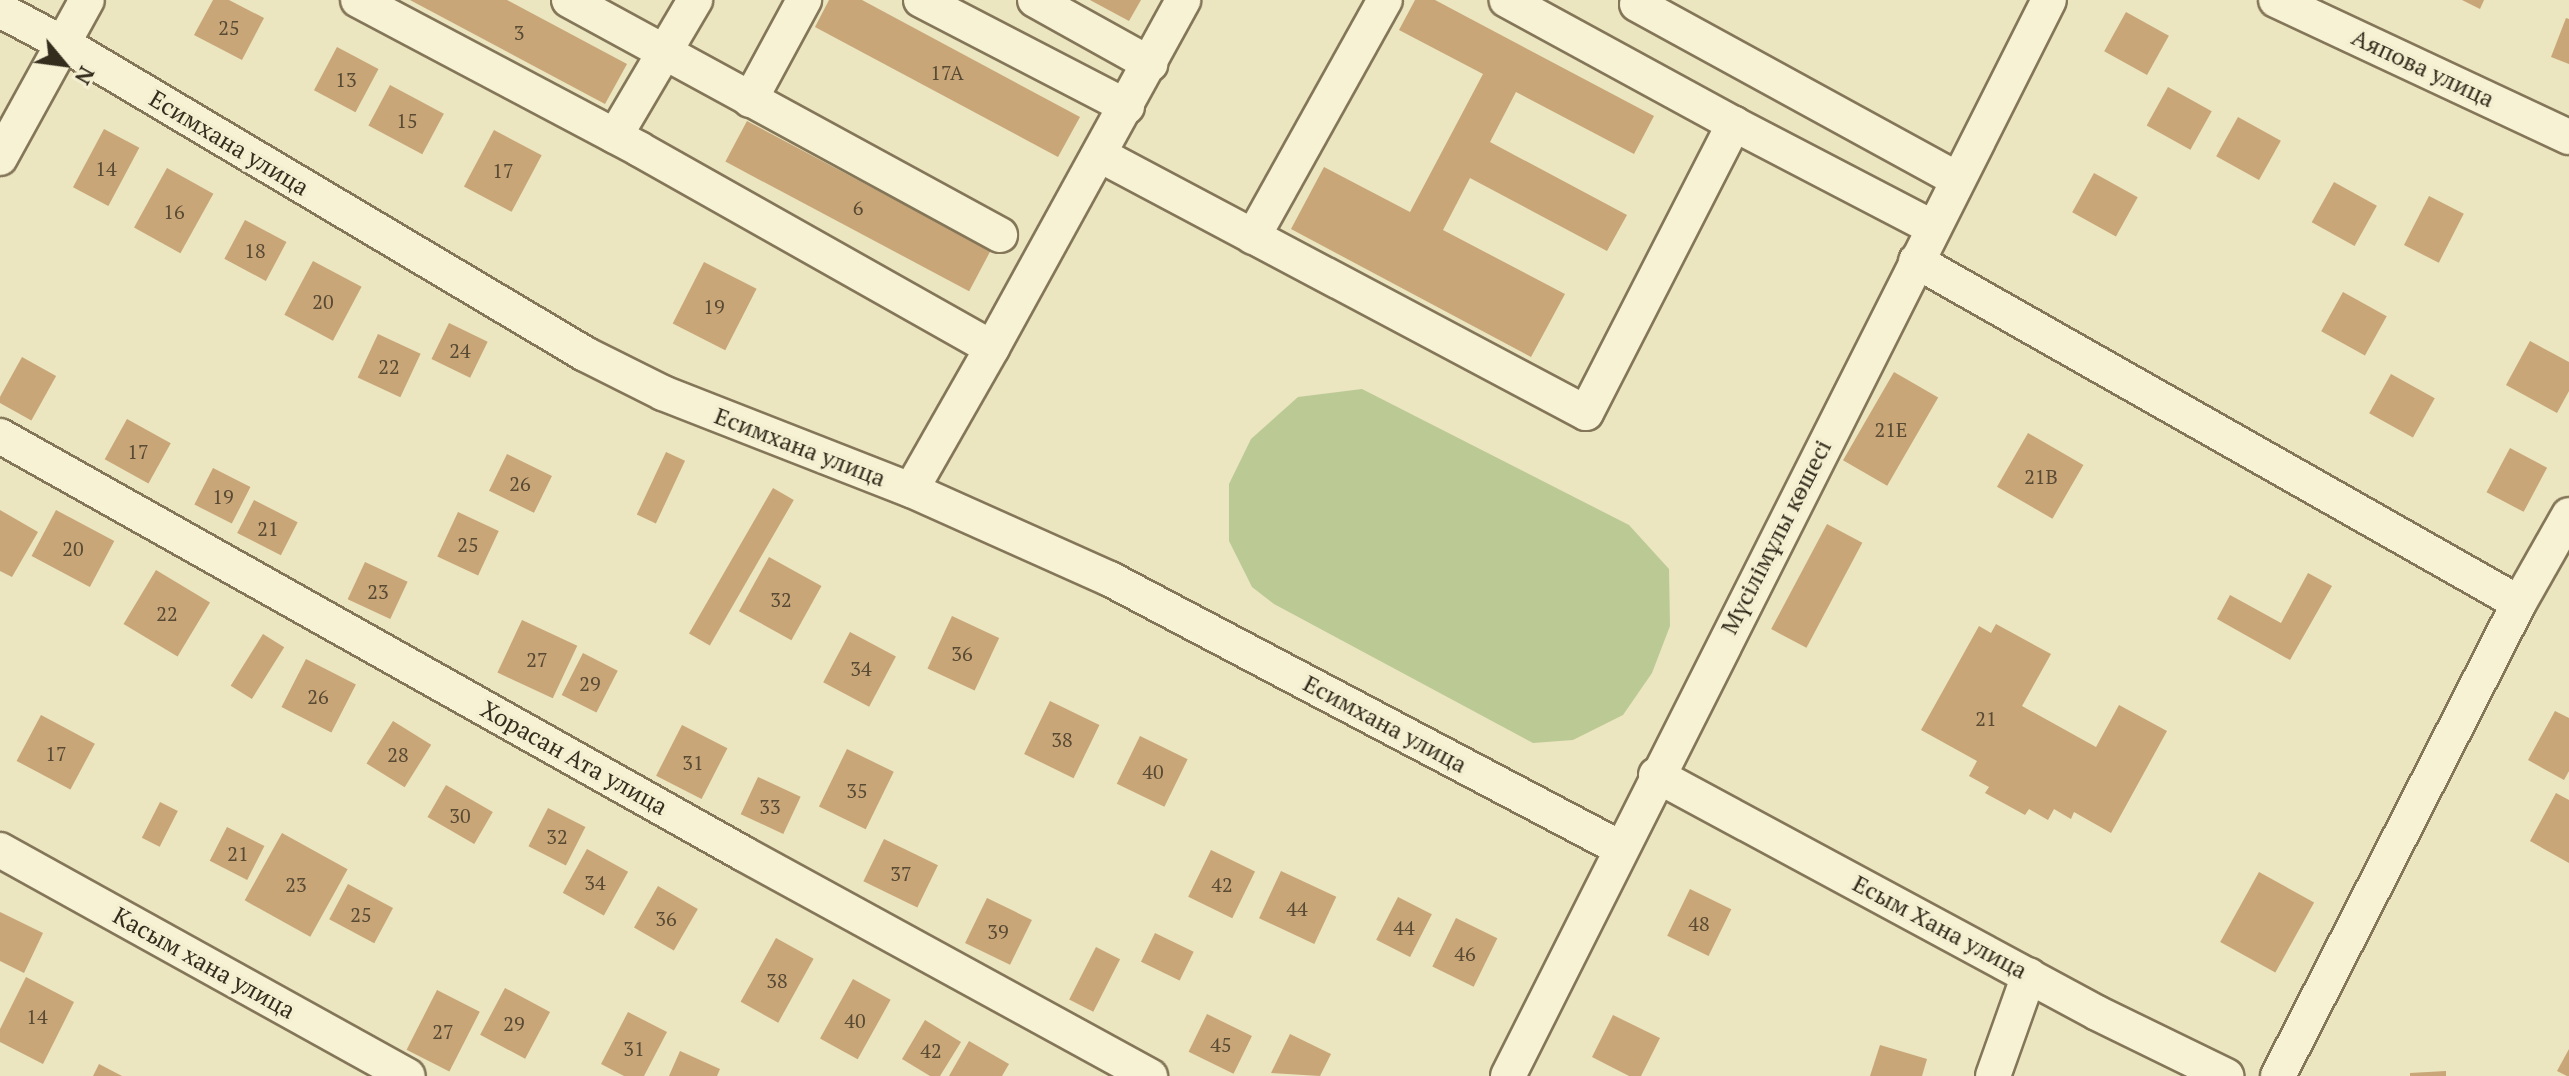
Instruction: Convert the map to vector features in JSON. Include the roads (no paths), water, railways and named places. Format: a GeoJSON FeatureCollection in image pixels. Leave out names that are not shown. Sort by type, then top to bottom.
{"type":"FeatureCollection","features":[{"type":"Feature","properties":{"kind":"street"},"geometry":{"type":"LineString","coordinates":[[0,158],[87,0]]}},
{"type":"Feature","properties":{"kind":"street"},"geometry":{"type":"LineString","coordinates":[[358,0],[615,136],[992,348]]}},
{"type":"Feature","properties":{"kind":"street"},"geometry":{"type":"LineString","coordinates":[[569,0],[1000,235]]}},
{"type":"Feature","properties":{"kind":"street"},"geometry":{"type":"LineString","coordinates":[[615,136],[695,0]]}},
{"type":"Feature","properties":{"kind":"street"},"geometry":{"type":"LineString","coordinates":[[750,100],[804,0]]}},
{"type":"Feature","properties":{"kind":"street"},"geometry":{"type":"LineString","coordinates":[[921,0],[1127,107]]}},
{"type":"Feature","properties":{"kind":"street"},"geometry":{"type":"LineString","coordinates":[[1035,0],[1150,64]]}},
{"type":"Feature","properties":{"kind":"street"},"geometry":{"type":"LineString","coordinates":[[911,490],[1127,107],[1183,0]]}},
{"type":"Feature","properties":{"kind":"street"},"geometry":{"type":"LineString","coordinates":[[1253,237],[1385,0]]}},
{"type":"Feature","properties":{"kind":"street"},"geometry":{"type":"LineString","coordinates":[[1507,0],[1734,124],[1932,227]]}},
{"type":"Feature","properties":{"kind":"street","name":"Мүсілімұлы көшесі"},"geometry":{"type":"LineString","coordinates":[[1508,1076],[1656,775],[2049,0]]}},
{"type":"Feature","properties":{"kind":"street","name":"Аяпова улица"},"geometry":{"type":"LineString","coordinates":[[2276,0],[2569,137]]}},
{"type":"Feature","properties":{"kind":"street"},"geometry":{"type":"LineString","coordinates":[[1637,4],[1957,179]]}},
{"type":"Feature","properties":{"kind":"street","name":"Есимхана улица"},"geometry":{"type":"LineString","coordinates":[[0,10],[64,44],[585,354],[663,393],[911,490],[1110,579],[1620,848]]}},
{"type":"Feature","properties":{"kind":"street"},"geometry":{"type":"LineString","coordinates":[[1100,155],[1586,413],[1734,124]]}},
{"type":"Feature","properties":{"kind":"street"},"geometry":{"type":"LineString","coordinates":[[1916,261],[2519,603]]}},
{"type":"Feature","properties":{"kind":"street","name":"Хорасан Ата улица"},"geometry":{"type":"LineString","coordinates":[[0,436],[730,846],[1150,1076]]}},
{"type":"Feature","properties":{"kind":"street"},"geometry":{"type":"LineString","coordinates":[[2278,1076],[2519,603],[2569,515]]}},
{"type":"Feature","properties":{"kind":"street","name":"Есым Хана улица"},"geometry":{"type":"LineString","coordinates":[[1656,775],[2029,975],[2226,1076]]}},
{"type":"Feature","properties":{"kind":"street","name":"Касым хана улица"},"geometry":{"type":"LineString","coordinates":[[0,850],[408,1076]]}},
{"type":"Feature","properties":{"kind":"street"},"geometry":{"type":"LineString","coordinates":[[1993,1076],[2029,975]]}}]}
